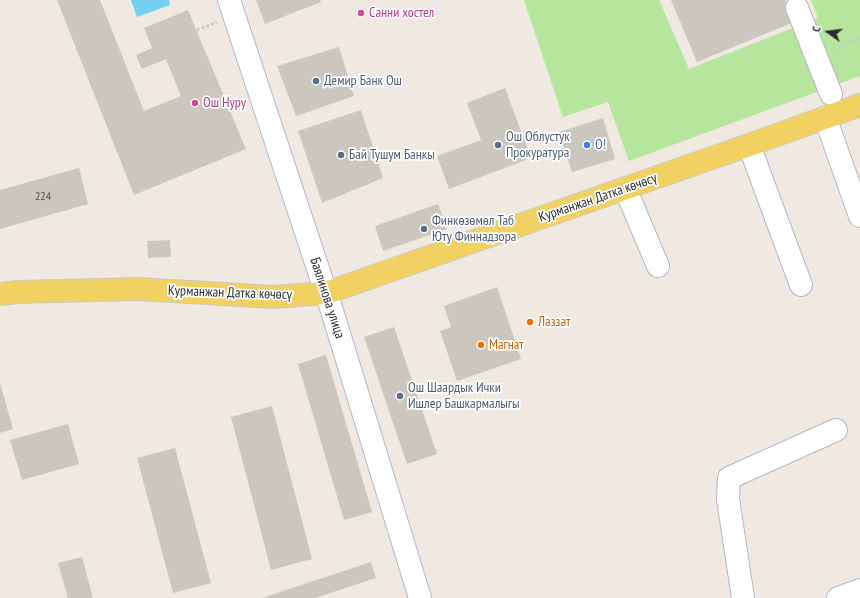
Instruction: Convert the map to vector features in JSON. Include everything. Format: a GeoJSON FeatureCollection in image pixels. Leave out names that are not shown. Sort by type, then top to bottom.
{"type":"FeatureCollection","features":[{"type":"Feature","properties":{"kind":"main road","name":"Курманжан Датка көчөсү"},"geometry":{"type":"LineString","coordinates":[[0,294],[17,292],[139,289],[273,297],[326,293],[860,105]]}},
{"type":"Feature","properties":{"kind":"street","name":"Баялинова улица"},"geometry":{"type":"LineString","coordinates":[[229,0],[326,293],[420,598]]}},
{"type":"Feature","properties":{"kind":"street"},"geometry":{"type":"LineString","coordinates":[[797,8],[831,94]]}},
{"type":"Feature","properties":{"kind":"street"},"geometry":{"type":"LineString","coordinates":[[825,117],[860,216]]}},
{"type":"Feature","properties":{"kind":"street"},"geometry":{"type":"LineString","coordinates":[[749,145],[801,285]]}},
{"type":"Feature","properties":{"kind":"street"},"geometry":{"type":"LineString","coordinates":[[624,188],[658,266]]}},
{"type":"Feature","properties":{"kind":"street"},"geometry":{"type":"LineString","coordinates":[[743,598],[728,499],[729,478],[836,430]]}},
{"type":"Feature","properties":{"kind":"street"},"geometry":{"type":"LineString","coordinates":[[838,598],[860,590]]}},
{"type":"Feature","properties":{"kind":"path"},"geometry":{"type":"LineString","coordinates":[[816,55],[860,39]]}},
{"type":"Feature","properties":{"kind":"green space"},"geometry":{"type":"Polygon","coordinates":[[[524,0],[659,0],[689,69],[818,18],[811,0],[860,0],[860,76],[629,161],[608,102],[563,117],[524,0]]]}},
{"type":"Feature","properties":{"kind":"water"},"geometry":{"type":"Polygon","coordinates":[[[131,0],[169,0],[170,5],[137,17],[131,0]]]}},
{"type":"Feature","properties":{"kind":"building","name":"Ош Нуру"},"geometry":{"type":"Polygon","coordinates":[[[57,0],[100,0],[144,111],[181,96],[166,59],[142,69],[136,55],[152,48],[144,28],[188,10],[246,149],[134,195],[57,0]]]}},
{"type":"Feature","properties":{"kind":"building"},"geometry":{"type":"Polygon","coordinates":[[[256,0],[320,0],[321,2],[265,24],[256,0]]]}},
{"type":"Feature","properties":{"kind":"building"},"geometry":{"type":"Polygon","coordinates":[[[671,0],[785,0],[794,22],[697,62],[671,0]]]}},
{"type":"Feature","properties":{"kind":"building","name":"Демир Банк Ош"},"geometry":{"type":"Polygon","coordinates":[[[339,47],[354,96],[296,116],[277,66],[339,47]]]}},
{"type":"Feature","properties":{"kind":"building"},"geometry":{"type":"Polygon","coordinates":[[[505,88],[531,158],[449,189],[437,156],[481,140],[467,103],[505,88]]]}},
{"type":"Feature","properties":{"kind":"building","name":"Бай Тушум Банкы"},"geometry":{"type":"Polygon","coordinates":[[[361,110],[383,178],[322,203],[298,131],[361,110]]]}},
{"type":"Feature","properties":{"kind":"building","name":"О!"},"geometry":{"type":"Polygon","coordinates":[[[603,118],[615,159],[572,172],[559,132],[603,118]]]}},
{"type":"Feature","properties":{"kind":"building"},"geometry":{"type":"Polygon","coordinates":[[[79,168],[88,204],[0,229],[0,190],[79,168]]]}},
{"type":"Feature","properties":{"kind":"building"},"geometry":{"type":"Polygon","coordinates":[[[438,204],[447,229],[383,251],[375,226],[438,204]]]}},
{"type":"Feature","properties":{"kind":"building"},"geometry":{"type":"Polygon","coordinates":[[[170,240],[171,257],[148,258],[147,241],[170,240]]]}},
{"type":"Feature","properties":{"kind":"building","name":"Магнат"},"geometry":{"type":"Polygon","coordinates":[[[497,287],[521,359],[457,381],[440,331],[451,327],[444,306],[497,287]]]}},
{"type":"Feature","properties":{"kind":"building","name":"Ош Шаардык Ички Ишлер Башкармалыгы"},"geometry":{"type":"Polygon","coordinates":[[[394,327],[437,454],[407,464],[364,337],[394,327]]]}},
{"type":"Feature","properties":{"kind":"building"},"geometry":{"type":"Polygon","coordinates":[[[326,355],[372,512],[344,520],[298,364],[326,355]]]}},
{"type":"Feature","properties":{"kind":"building"},"geometry":{"type":"Polygon","coordinates":[[[0,383],[13,429],[0,433],[0,383]]]}},
{"type":"Feature","properties":{"kind":"building"},"geometry":{"type":"Polygon","coordinates":[[[272,406],[312,559],[271,570],[231,417],[272,406]]]}},
{"type":"Feature","properties":{"kind":"building"},"geometry":{"type":"Polygon","coordinates":[[[68,424],[79,464],[22,480],[10,440],[68,424]]]}},
{"type":"Feature","properties":{"kind":"building"},"geometry":{"type":"Polygon","coordinates":[[[175,448],[211,583],[173,593],[137,458],[175,448]]]}},
{"type":"Feature","properties":{"kind":"building"},"geometry":{"type":"Polygon","coordinates":[[[82,557],[93,598],[68,598],[58,563],[82,557]]]}},
{"type":"Feature","properties":{"kind":"building"},"geometry":{"type":"Polygon","coordinates":[[[371,562],[376,578],[315,598],[262,598],[371,562]]]}},
{"type":"Feature","properties":{"kind":"place","name":"Санни хостел"},"geometry":{"type":"Point","coordinates":[361,13]}},
{"type":"Feature","properties":{"kind":"place","name":"Демир Банк Ош"},"geometry":{"type":"Point","coordinates":[316,81]}},
{"type":"Feature","properties":{"kind":"place","name":"Ош Нуру"},"geometry":{"type":"Point","coordinates":[195,103]}},
{"type":"Feature","properties":{"kind":"place","name":"Ош Облустук Прокуратура"},"geometry":{"type":"Point","coordinates":[498,145]}},
{"type":"Feature","properties":{"kind":"place","name":"О!"},"geometry":{"type":"Point","coordinates":[587,145]}},
{"type":"Feature","properties":{"kind":"place","name":"Бай Тушум Банкы"},"geometry":{"type":"Point","coordinates":[341,155]}},
{"type":"Feature","properties":{"kind":"place","name":"Финкөзөмөл Таб Юту Финнадзора"},"geometry":{"type":"Point","coordinates":[424,229]}},
{"type":"Feature","properties":{"kind":"place","name":"Лаззат"},"geometry":{"type":"Point","coordinates":[530,322]}},
{"type":"Feature","properties":{"kind":"place","name":"Магнат"},"geometry":{"type":"Point","coordinates":[481,345]}},
{"type":"Feature","properties":{"kind":"place","name":"Ош Шаардык Ички Ишлер Башкармалыгы"},"geometry":{"type":"Point","coordinates":[400,396]}}]}
